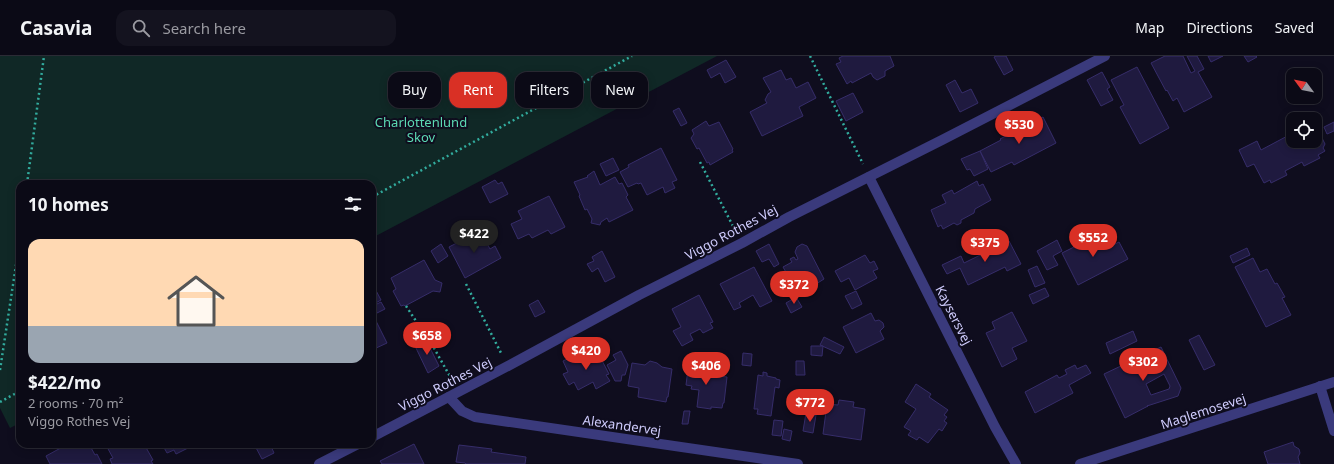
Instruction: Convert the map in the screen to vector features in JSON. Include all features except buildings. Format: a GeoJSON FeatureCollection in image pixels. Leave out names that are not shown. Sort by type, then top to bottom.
{"type":"FeatureCollection","features":[{"type":"Feature","properties":{"kind":"street","name":"Viggo Rothes Vej"},"geometry":{"type":"LineString","coordinates":[[376,435],[639,295],[742,243],[789,216],[869,177],[1105,56]]}},
{"type":"Feature","properties":{"kind":"street","name":"Kaysersvej"},"geometry":{"type":"LineString","coordinates":[[869,177],[995,427],[1016,464]]}},
{"type":"Feature","properties":{"kind":"street","name":"Maglemosevej"},"geometry":{"type":"LineString","coordinates":[[1080,464],[1334,382]]}},
{"type":"Feature","properties":{"kind":"street"},"geometry":{"type":"LineString","coordinates":[[1320,386],[1334,432]]}},
{"type":"Feature","properties":{"kind":"street","name":"Alexandervej"},"geometry":{"type":"LineString","coordinates":[[449,397],[462,411],[475,417],[798,464]]}},
{"type":"Feature","properties":{"kind":"street"},"geometry":{"type":"LineString","coordinates":[[319,464],[350,448]]}},
{"type":"Feature","properties":{"kind":"path"},"geometry":{"type":"LineString","coordinates":[[28,180],[44,56]]}},
{"type":"Feature","properties":{"kind":"path"},"geometry":{"type":"LineString","coordinates":[[376,195],[632,56]]}},
{"type":"Feature","properties":{"kind":"path"},"geometry":{"type":"LineString","coordinates":[[810,56],[869,177]]}},
{"type":"Feature","properties":{"kind":"path"},"geometry":{"type":"LineString","coordinates":[[700,162],[742,243]]}},
{"type":"Feature","properties":{"kind":"path"},"geometry":{"type":"LineString","coordinates":[[0,370],[16,265]]}},
{"type":"Feature","properties":{"kind":"path"},"geometry":{"type":"LineString","coordinates":[[466,284],[508,366]]}},
{"type":"Feature","properties":{"kind":"path"},"geometry":{"type":"LineString","coordinates":[[406,306],[434,348],[458,392]]}},
{"type":"Feature","properties":{"kind":"path"},"geometry":{"type":"LineString","coordinates":[[0,402],[16,393]]}},
{"type":"Feature","properties":{"kind":"green space","name":"Charlottenlund Skov"},"geometry":{"type":"Polygon","coordinates":[[[0,56],[717,56],[648,92],[648,72],[591,72],[591,108],[618,108],[376,236],[376,180],[16,180],[16,425],[10,428],[0,408],[0,56]]]}}]}
